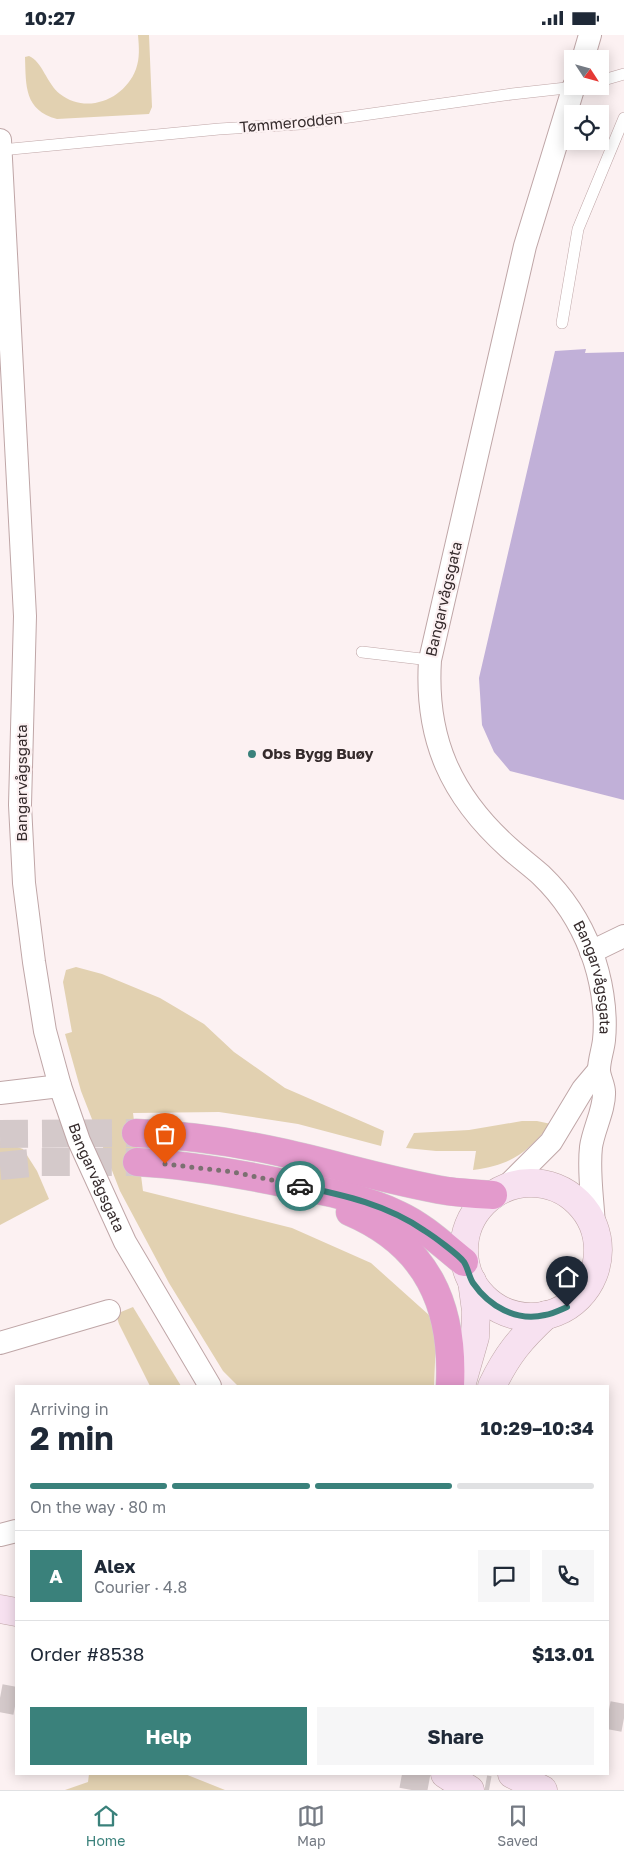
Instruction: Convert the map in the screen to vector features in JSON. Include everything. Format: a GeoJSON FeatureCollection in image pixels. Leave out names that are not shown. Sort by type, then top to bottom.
{"type":"FeatureCollection","features":[{"type":"Feature","properties":{"kind":"highway"},"geometry":{"type":"LineString","coordinates":[[136,1133],[176,1134],[233,1143],[449,1191],[499,1192]]}},
{"type":"Feature","properties":{"kind":"highway"},"geometry":{"type":"LineString","coordinates":[[138,1162],[233,1172],[320,1190],[375,1205],[401,1216],[426,1231],[468,1272]]}},
{"type":"Feature","properties":{"kind":"highway"},"geometry":{"type":"LineString","coordinates":[[320,1190],[347,1211],[367,1219],[403,1244],[431,1282],[441,1304],[448,1327],[451,1360],[450,1385]]}},
{"type":"Feature","properties":{"kind":"main road"},"geometry":{"type":"LineString","coordinates":[[461,1385],[476,1337],[476,1311],[468,1272],[465,1243],[470,1223],[481,1205],[499,1192],[527,1183],[548,1185],[568,1193],[584,1208],[594,1227],[598,1249],[594,1272],[584,1292],[567,1307],[546,1315],[523,1317],[501,1310],[483,1296],[468,1272]]}},
{"type":"Feature","properties":{"kind":"main road"},"geometry":{"type":"LineString","coordinates":[[492,1385],[504,1361],[518,1343],[546,1315]]}},
{"type":"Feature","properties":{"kind":"main road"},"geometry":{"type":"LineString","coordinates":[[0,1609],[15,1612]]}},
{"type":"Feature","properties":{"kind":"main road"},"geometry":{"type":"LineString","coordinates":[[514,1775],[543,1790]]}},
{"type":"Feature","properties":{"kind":"street"},"geometry":{"type":"LineString","coordinates":[[586,50],[590,35]]}},
{"type":"Feature","properties":{"kind":"street","name":"Bangarvågsgata"},"geometry":{"type":"LineString","coordinates":[[573,95],[525,246],[430,660],[429,693],[437,742],[449,773],[475,814],[564,900],[579,924],[599,977],[604,1006],[604,1038],[599,1070],[604,1093],[591,1147],[594,1227]]}},
{"type":"Feature","properties":{"kind":"street","name":"Bangarvågsgata"},"geometry":{"type":"LineString","coordinates":[[0,145],[24,616],[20,805],[24,883],[45,1031],[60,1086],[79,1141],[111,1214],[148,1284],[209,1385]]}},
{"type":"Feature","properties":{"kind":"street"},"geometry":{"type":"LineString","coordinates":[[591,952],[624,936]]}},
{"type":"Feature","properties":{"kind":"street"},"geometry":{"type":"LineString","coordinates":[[499,1192],[551,1142],[583,1089],[599,1070]]}},
{"type":"Feature","properties":{"kind":"street"},"geometry":{"type":"LineString","coordinates":[[0,1093],[60,1086]]}},
{"type":"Feature","properties":{"kind":"street"},"geometry":{"type":"LineString","coordinates":[[0,1343],[109,1311]]}},
{"type":"Feature","properties":{"kind":"street"},"geometry":{"type":"LineString","coordinates":[[0,1535],[15,1531]]}},
{"type":"Feature","properties":{"kind":"lane"},"geometry":{"type":"LineString","coordinates":[[609,78],[624,74]]}},
{"type":"Feature","properties":{"kind":"lane","name":"Tømmerodden"},"geometry":{"type":"LineString","coordinates":[[0,145],[300,124],[564,88]]}},
{"type":"Feature","properties":{"kind":"lane"},"geometry":{"type":"LineString","coordinates":[[562,323],[578,229],[624,118]]}},
{"type":"Feature","properties":{"kind":"lane"},"geometry":{"type":"LineString","coordinates":[[362,652],[430,660]]}},
{"type":"Feature","properties":{"kind":"shaded area"},"geometry":{"type":"Polygon","coordinates":[[[138,35],[149,35],[152,107],[149,114],[57,119],[38,110],[33,103],[27,87],[25,57],[29,56],[38,63],[55,90],[60,94],[82,103],[104,101],[123,89],[131,80],[138,61],[138,35]]]}},
{"type":"Feature","properties":{"kind":"shaded area"},"geometry":{"type":"Polygon","coordinates":[[[586,349],[585,353],[624,352],[624,800],[510,771],[494,752],[482,725],[479,678],[555,351],[586,349]]]}},
{"type":"Feature","properties":{"kind":"shaded area"},"geometry":{"type":"Polygon","coordinates":[[[76,967],[102,974],[160,998],[204,1024],[234,1052],[285,1088],[384,1131],[381,1146],[298,1124],[219,1112],[133,1113],[143,1191],[292,1228],[371,1263],[429,1315],[436,1338],[434,1385],[237,1385],[223,1371],[169,1283],[120,1191],[81,1091],[65,1034],[72,1032],[63,982],[66,970],[76,967]]]}},
{"type":"Feature","properties":{"kind":"shaded area"},"geometry":{"type":"Polygon","coordinates":[[[522,1121],[537,1121],[551,1124],[526,1150],[508,1161],[487,1168],[473,1170],[476,1151],[436,1151],[406,1148],[414,1133],[469,1130],[522,1121]]]}},
{"type":"Feature","properties":{"kind":"shaded area"},"geometry":{"type":"Polygon","coordinates":[[[0,1141],[23,1149],[37,1171],[49,1199],[0,1225],[0,1141]]]}},
{"type":"Feature","properties":{"kind":"shaded area"},"geometry":{"type":"Polygon","coordinates":[[[133,1307],[180,1385],[150,1385],[119,1324],[116,1314],[133,1307]]]}},
{"type":"Feature","properties":{"kind":"shaded area"},"geometry":{"type":"Polygon","coordinates":[[[89,1775],[188,1775],[225,1790],[65,1790],[88,1782],[89,1775]]]}},
{"type":"Feature","properties":{"kind":"tunnel"},"geometry":{"type":"LineString","coordinates":[[0,1134],[136,1133]]}},
{"type":"Feature","properties":{"kind":"tunnel"},"geometry":{"type":"LineString","coordinates":[[0,1166],[41,1162],[137,1162]]}},
{"type":"Feature","properties":{"kind":"tunnel"},"geometry":{"type":"LineString","coordinates":[[0,1698],[15,1701]]}},
{"type":"Feature","properties":{"kind":"tunnel"},"geometry":{"type":"LineString","coordinates":[[609,1715],[624,1718]]}},
{"type":"Feature","properties":{"kind":"tunnel"},"geometry":{"type":"LineString","coordinates":[[407,1775],[489,1790]]}},
{"type":"Feature","properties":{"kind":"way so far"},"geometry":{"type":"LineString","coordinates":[[165,1164],[233,1172],[300,1186]]}},
{"type":"Feature","properties":{"kind":"place","name":"Obs Bygg Buøy"},"geometry":{"type":"Point","coordinates":[252,754]}},
{"type":"Feature","properties":{"kind":"route"},"geometry":{"type":"LineString","coordinates":[[300,1186],[343,1195],[375,1205],[414,1223],[464,1262],[472,1281],[483,1296],[501,1310],[523,1317],[546,1315],[567,1307]]}}]}
